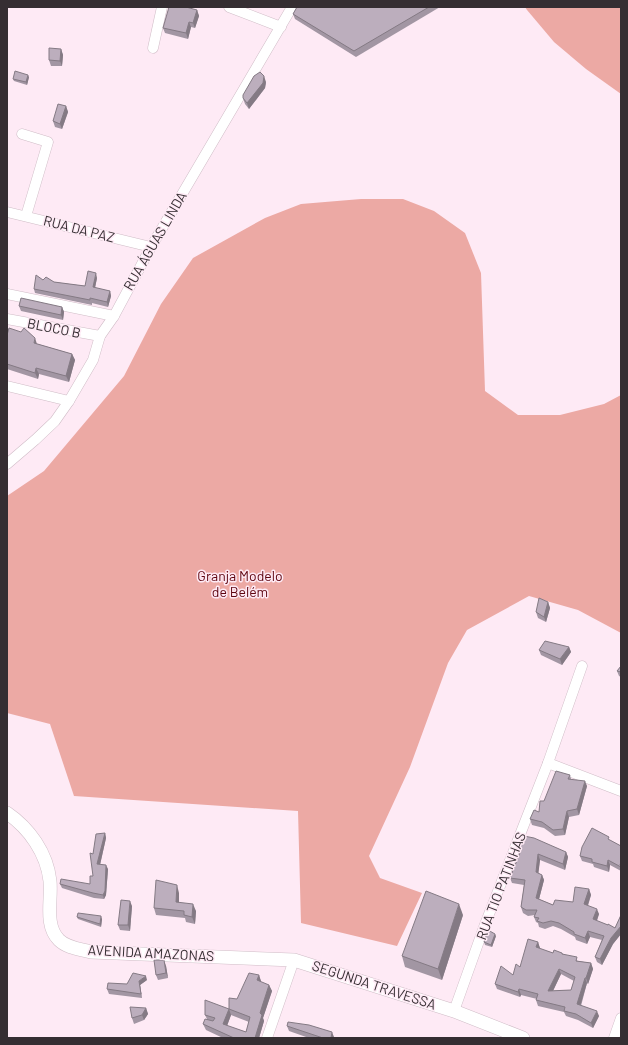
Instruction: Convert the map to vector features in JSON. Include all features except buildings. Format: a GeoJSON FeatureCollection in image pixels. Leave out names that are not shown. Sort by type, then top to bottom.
{"type":"FeatureCollection","features":[{"type":"Feature","properties":{"kind":"street"},"geometry":{"type":"LineString","coordinates":[[153,48],[162,7]]}},
{"type":"Feature","properties":{"kind":"street"},"geometry":{"type":"LineString","coordinates":[[229,7],[281,27]]}},
{"type":"Feature","properties":{"kind":"street","name":"RUA ÁGUAS LINDA"},"geometry":{"type":"LineString","coordinates":[[7,464],[55,421],[69,401],[94,360],[100,336],[114,316],[151,247],[292,7]]}},
{"type":"Feature","properties":{"kind":"street"},"geometry":{"type":"LineString","coordinates":[[22,134],[48,142],[26,216]]}},
{"type":"Feature","properties":{"kind":"street","name":"RUA DA PAZ"},"geometry":{"type":"LineString","coordinates":[[7,212],[151,247]]}},
{"type":"Feature","properties":{"kind":"street"},"geometry":{"type":"LineString","coordinates":[[7,294],[114,316]]}},
{"type":"Feature","properties":{"kind":"street","name":"BLOCO B"},"geometry":{"type":"LineString","coordinates":[[7,319],[100,336]]}},
{"type":"Feature","properties":{"kind":"street"},"geometry":{"type":"LineString","coordinates":[[7,386],[69,401]]}},
{"type":"Feature","properties":{"kind":"street","name":"RUA TIO PATINHAS"},"geometry":{"type":"LineString","coordinates":[[454,1011],[484,927],[548,762],[582,666]]}},
{"type":"Feature","properties":{"kind":"street"},"geometry":{"type":"LineString","coordinates":[[548,762],[621,791]]}},
{"type":"Feature","properties":{"kind":"street","name":"AVENIDA AMAZONAS"},"geometry":{"type":"LineString","coordinates":[[7,813],[18,820],[30,833],[40,850],[50,880],[51,925],[54,934],[60,941],[70,947],[90,952],[294,960]]}},
{"type":"Feature","properties":{"kind":"street"},"geometry":{"type":"LineString","coordinates":[[267,1038],[294,960]]}},
{"type":"Feature","properties":{"kind":"street","name":"SEGUNDA TRAVESSA"},"geometry":{"type":"LineString","coordinates":[[294,960],[454,1011],[523,1038]]}},
{"type":"Feature","properties":{"kind":"street"},"geometry":{"type":"LineString","coordinates":[[614,1038],[621,1018]]}},
{"type":"Feature","properties":{"kind":"green space"},"geometry":{"type":"Polygon","coordinates":[[[525,7],[621,7],[621,94],[586,69],[554,42],[525,7]]]}},
{"type":"Feature","properties":{"kind":"green space","name":"Granja Modelo de Belém"},"geometry":{"type":"Polygon","coordinates":[[[361,199],[403,199],[434,211],[465,233],[481,273],[485,391],[518,415],[560,415],[604,404],[621,395],[621,633],[578,610],[529,596],[467,630],[448,663],[410,767],[369,856],[380,878],[422,893],[397,946],[301,923],[298,811],[74,796],[50,724],[7,713],[7,496],[44,471],[124,376],[161,304],[193,258],[265,218],[301,204],[361,199]]]}}]}
